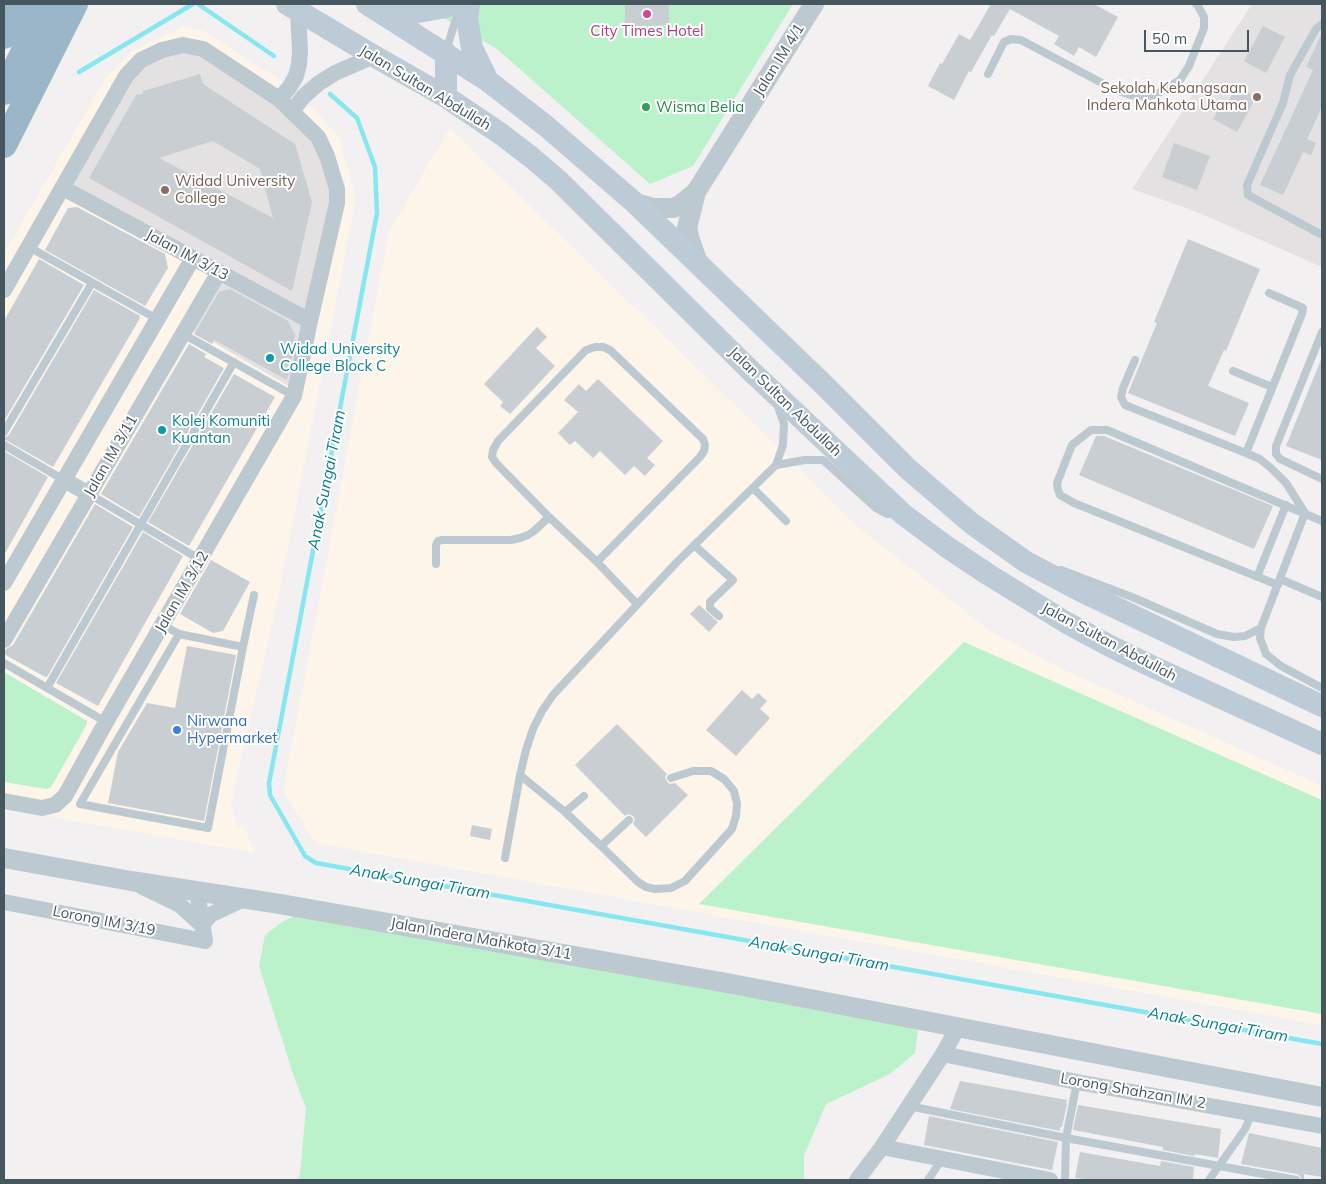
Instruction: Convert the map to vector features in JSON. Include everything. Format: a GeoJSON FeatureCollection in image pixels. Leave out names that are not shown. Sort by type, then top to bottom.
{"type":"FeatureCollection","features":[{"type":"Feature","properties":{"kind":"highway"},"geometry":{"type":"LineString","coordinates":[[4,36],[20,4]]}},
{"type":"Feature","properties":{"kind":"highway"},"geometry":{"type":"LineString","coordinates":[[4,92],[47,4]]}},
{"type":"Feature","properties":{"kind":"highway"},"geometry":{"type":"LineString","coordinates":[[4,145],[75,4]]}},
{"type":"Feature","properties":{"kind":"highway"},"geometry":{"type":"LineString","coordinates":[[46,61],[91,4]]}},
{"type":"Feature","properties":{"kind":"main road"},"geometry":{"type":"LineString","coordinates":[[373,7],[412,13],[430,11],[452,4]]}},
{"type":"Feature","properties":{"kind":"main road"},"geometry":{"type":"LineString","coordinates":[[469,4],[467,19],[472,48],[488,81]]}},
{"type":"Feature","properties":{"kind":"main road","name":"Jalan Sultan Abdullah"},"geometry":{"type":"LineString","coordinates":[[293,7],[446,97],[501,134],[558,180],[751,371],[904,514],[961,557],[1068,623],[1149,665],[1322,744]]}},
{"type":"Feature","properties":{"kind":"main road"},"geometry":{"type":"LineString","coordinates":[[373,7],[488,81],[546,126],[635,202],[928,486],[970,523],[1026,562],[1083,592],[1322,706]]}},
{"type":"Feature","properties":{"kind":"main road"},"geometry":{"type":"LineString","coordinates":[[446,53],[446,97]]}},
{"type":"Feature","properties":{"kind":"street","name":"Jalan IM 4/1"},"geometry":{"type":"LineString","coordinates":[[698,263],[687,228],[696,192],[814,4]]}},
{"type":"Feature","properties":{"kind":"street"},"geometry":{"type":"LineString","coordinates":[[279,99],[296,76],[300,52],[293,7]]}},
{"type":"Feature","properties":{"kind":"street","name":"Jalan IM 3/12"},"geometry":{"type":"LineString","coordinates":[[4,290],[126,76],[141,60],[162,50],[183,45],[203,49],[279,99],[318,137],[327,156],[337,189],[337,203],[294,396],[65,796],[55,805],[42,808],[4,801]]}},
{"type":"Feature","properties":{"kind":"street"},"geometry":{"type":"LineString","coordinates":[[292,111],[304,96],[319,83],[335,73],[374,56]]}},
{"type":"Feature","properties":{"kind":"street","name":"Jalan IM 3/13"},"geometry":{"type":"LineString","coordinates":[[63,188],[310,321]]}},
{"type":"Feature","properties":{"kind":"street","name":"Jalan IM 4/1"},"geometry":{"type":"LineString","coordinates":[[635,202],[654,208],[673,208],[680,205],[696,192]]}},
{"type":"Feature","properties":{"kind":"street","name":"Jalan IM 3/11"},"geometry":{"type":"LineString","coordinates":[[4,583],[193,258]]}},
{"type":"Feature","properties":{"kind":"street","name":"Jalan IM 3/11"},"geometry":{"type":"LineString","coordinates":[[4,640],[219,272]]}},
{"type":"Feature","properties":{"kind":"street"},"geometry":{"type":"LineString","coordinates":[[64,480],[89,494]]}},
{"type":"Feature","properties":{"kind":"street","name":"Jalan Indera Mahkota 3/11"},"geometry":{"type":"LineString","coordinates":[[7,859],[131,881],[247,898],[727,983],[1322,1097]]}},
{"type":"Feature","properties":{"kind":"street"},"geometry":{"type":"LineString","coordinates":[[131,881],[180,905],[203,933]]}},
{"type":"Feature","properties":{"kind":"street"},"geometry":{"type":"LineString","coordinates":[[197,891],[203,933]]}},
{"type":"Feature","properties":{"kind":"street"},"geometry":{"type":"LineString","coordinates":[[203,933],[210,915],[247,898]]}},
{"type":"Feature","properties":{"kind":"street","name":"Lorong IM 3/19"},"geometry":{"type":"LineString","coordinates":[[4,902],[203,933]]}},
{"type":"Feature","properties":{"kind":"street"},"geometry":{"type":"LineString","coordinates":[[857,1180],[882,1147],[943,1054],[958,1027]]}},
{"type":"Feature","properties":{"kind":"street","name":"Lorong Shahzan IM 2"},"geometry":{"type":"LineString","coordinates":[[943,1054],[1078,1082],[1322,1126]]}},
{"type":"Feature","properties":{"kind":"street"},"geometry":{"type":"LineString","coordinates":[[882,1147],[942,1159],[1010,1177],[1050,1180]]}},
{"type":"Feature","properties":{"kind":"lane"},"geometry":{"type":"LineString","coordinates":[[446,53],[462,4]]}},
{"type":"Feature","properties":{"kind":"lane"},"geometry":{"type":"LineString","coordinates":[[988,74],[1004,42],[1012,39],[1022,40],[1115,90],[1145,97],[1157,94],[1180,80],[1189,66],[1204,28],[1204,17],[1196,4]]}},
{"type":"Feature","properties":{"kind":"lane"},"geometry":{"type":"LineString","coordinates":[[1320,28],[1290,75],[1283,103],[1247,185],[1248,195],[1322,235]]}},
{"type":"Feature","properties":{"kind":"lane"},"geometry":{"type":"LineString","coordinates":[[29,247],[157,319]]}},
{"type":"Feature","properties":{"kind":"lane"},"geometry":{"type":"LineString","coordinates":[[4,432],[92,283]]}},
{"type":"Feature","properties":{"kind":"lane"},"geometry":{"type":"LineString","coordinates":[[1246,453],[1302,314],[1302,308],[1269,293]]}},
{"type":"Feature","properties":{"kind":"lane"},"geometry":{"type":"LineString","coordinates":[[1322,332],[1276,446],[1276,454],[1280,459],[1322,479]]}},
{"type":"Feature","properties":{"kind":"lane"},"geometry":{"type":"LineString","coordinates":[[183,334],[294,396]]}},
{"type":"Feature","properties":{"kind":"lane"},"geometry":{"type":"LineString","coordinates":[[597,562],[700,457],[705,445],[703,439],[696,432],[610,350],[603,347],[586,350],[498,441],[493,450],[492,457],[549,517],[597,562],[637,604]]}},
{"type":"Feature","properties":{"kind":"lane"},"geometry":{"type":"LineString","coordinates":[[1135,360],[1123,388],[1121,397],[1125,405],[1260,460],[1286,483],[1305,513]]}},
{"type":"Feature","properties":{"kind":"lane"},"geometry":{"type":"LineString","coordinates":[[47,688],[234,362]]}},
{"type":"Feature","properties":{"kind":"lane"},"geometry":{"type":"LineString","coordinates":[[505,858],[520,775],[533,729],[553,695],[694,545],[776,465],[783,445],[784,424],[777,405],[751,371]]}},
{"type":"Feature","properties":{"kind":"lane"},"geometry":{"type":"LineString","coordinates":[[1233,371],[1272,388]]}},
{"type":"Feature","properties":{"kind":"lane"},"geometry":{"type":"LineString","coordinates":[[1322,521],[1106,430],[1092,430],[1072,445],[1057,483],[1060,495],[1074,503],[1257,577],[1279,582],[1322,597]]}},
{"type":"Feature","properties":{"kind":"lane"},"geometry":{"type":"LineString","coordinates":[[4,445],[64,480]]}},
{"type":"Feature","properties":{"kind":"lane"},"geometry":{"type":"LineString","coordinates":[[776,465],[805,460],[823,460],[876,508],[887,514],[904,514]]}},
{"type":"Feature","properties":{"kind":"lane"},"geometry":{"type":"LineString","coordinates":[[752,488],[786,521]]}},
{"type":"Feature","properties":{"kind":"lane"},"geometry":{"type":"LineString","coordinates":[[89,494],[201,560]]}},
{"type":"Feature","properties":{"kind":"lane"},"geometry":{"type":"LineString","coordinates":[[1257,577],[1286,505]]}},
{"type":"Feature","properties":{"kind":"lane"},"geometry":{"type":"LineString","coordinates":[[1305,513],[1261,628],[1260,638],[1266,654],[1281,666],[1322,688]]}},
{"type":"Feature","properties":{"kind":"lane"},"geometry":{"type":"LineString","coordinates":[[436,564],[436,545],[438,541],[511,540],[528,535],[549,517]]}},
{"type":"Feature","properties":{"kind":"lane"},"geometry":{"type":"LineString","coordinates":[[694,545],[733,580],[710,602],[710,608],[719,616]]}},
{"type":"Feature","properties":{"kind":"lane"},"geometry":{"type":"LineString","coordinates":[[1026,562],[1069,572],[1217,634],[1234,637],[1245,636],[1261,628]]}},
{"type":"Feature","properties":{"kind":"lane"},"geometry":{"type":"LineString","coordinates":[[178,634],[80,804],[208,828],[254,595]]}},
{"type":"Feature","properties":{"kind":"lane"},"geometry":{"type":"LineString","coordinates":[[163,625],[178,634],[243,647]]}},
{"type":"Feature","properties":{"kind":"lane"},"geometry":{"type":"LineString","coordinates":[[4,662],[106,722]]}},
{"type":"Feature","properties":{"kind":"lane"},"geometry":{"type":"LineString","coordinates":[[520,775],[565,812],[638,882],[655,890],[671,888],[685,881],[732,829],[736,816],[737,804],[734,791],[724,779],[711,771],[693,771],[671,778]]}},
{"type":"Feature","properties":{"kind":"lane"},"geometry":{"type":"LineString","coordinates":[[565,812],[584,796]]}},
{"type":"Feature","properties":{"kind":"lane"},"geometry":{"type":"LineString","coordinates":[[601,846],[629,820]]}},
{"type":"Feature","properties":{"kind":"lane"},"geometry":{"type":"LineString","coordinates":[[1066,1180],[1066,1138],[1078,1082]]}},
{"type":"Feature","properties":{"kind":"lane"},"geometry":{"type":"LineString","coordinates":[[909,1106],[1066,1138],[1296,1180]]}},
{"type":"Feature","properties":{"kind":"lane"},"geometry":{"type":"LineString","coordinates":[[1209,1180],[1245,1129],[1252,1113]]}},
{"type":"Feature","properties":{"kind":"lane"},"geometry":{"type":"LineString","coordinates":[[928,1180],[942,1159]]}},
{"type":"Feature","properties":{"kind":"shaded area","name":"Sekolah Kebangsaan Indera Mahkota Utama"},"geometry":{"type":"Polygon","coordinates":[[[1252,4],[1322,4],[1322,267],[1197,212],[1132,189],[1252,4]]]}},
{"type":"Feature","properties":{"kind":"shaded area"},"geometry":{"type":"Polygon","coordinates":[[[184,27],[204,31],[279,79],[308,103],[339,138],[351,178],[355,202],[278,597],[231,803],[237,826],[244,827],[255,853],[4,808],[4,254],[105,79],[133,50],[184,27]]]}},
{"type":"Feature","properties":{"kind":"shaded area"},"geometry":{"type":"Polygon","coordinates":[[[185,44],[294,110],[339,188],[302,394],[187,327],[220,271],[67,188],[128,76],[185,44]]]}},
{"type":"Feature","properties":{"kind":"shaded area"},"geometry":{"type":"Polygon","coordinates":[[[450,128],[783,452],[853,523],[990,631],[1062,669],[1322,786],[1322,1025],[316,843],[283,792],[389,231],[450,128]]]}},
{"type":"Feature","properties":{"kind":"green space","name":"Wisma Belia"},"geometry":{"type":"Polygon","coordinates":[[[419,4],[793,4],[693,166],[650,184],[497,49],[419,4]]]}},
{"type":"Feature","properties":{"kind":"green space"},"geometry":{"type":"Polygon","coordinates":[[[964,642],[1322,800],[1322,1014],[699,904],[964,642]]]}},
{"type":"Feature","properties":{"kind":"green space"},"geometry":{"type":"Polygon","coordinates":[[[4,672],[87,721],[51,787],[47,789],[4,782],[4,672]]]}},
{"type":"Feature","properties":{"kind":"green space"},"geometry":{"type":"Polygon","coordinates":[[[310,908],[836,1005],[918,1030],[915,1053],[890,1074],[826,1104],[804,1156],[804,1180],[298,1180],[306,1108],[294,1077],[259,966],[265,935],[282,922],[310,908]]]}},
{"type":"Feature","properties":{"kind":"building","name":"City Times Hotel"},"geometry":{"type":"Polygon","coordinates":[[[625,4],[669,4],[669,25],[625,26],[625,4]]]}},
{"type":"Feature","properties":{"kind":"building"},"geometry":{"type":"Polygon","coordinates":[[[991,4],[1094,4],[1118,17],[1096,57],[1079,47],[1074,56],[1054,44],[1059,36],[1010,9],[994,36],[992,35],[971,72],[969,71],[954,100],[928,86],[959,34],[970,40],[991,4]]]}},
{"type":"Feature","properties":{"kind":"building"},"geometry":{"type":"Polygon","coordinates":[[[1263,26],[1285,37],[1266,73],[1244,61],[1263,26]]]}},
{"type":"Feature","properties":{"kind":"building"},"geometry":{"type":"Polygon","coordinates":[[[1322,33],[1322,107],[1307,139],[1316,143],[1311,155],[1303,152],[1283,195],[1260,185],[1313,70],[1306,67],[1322,33]]]}},
{"type":"Feature","properties":{"kind":"building","name":"Widad University College"},"geometry":{"type":"Polygon","coordinates":[[[200,74],[203,84],[295,144],[312,202],[292,291],[89,178],[136,95],[143,94],[143,91],[200,74]],[[213,141],[159,158],[273,218],[260,169],[213,141]]]}},
{"type":"Feature","properties":{"kind":"building"},"geometry":{"type":"Polygon","coordinates":[[[1236,87],[1256,97],[1237,132],[1213,119],[1221,105],[1225,108],[1236,87]]]}},
{"type":"Feature","properties":{"kind":"building"},"geometry":{"type":"Polygon","coordinates":[[[1174,143],[1210,156],[1197,190],[1162,177],[1174,143]]]}},
{"type":"Feature","properties":{"kind":"building"},"geometry":{"type":"Polygon","coordinates":[[[77,207],[165,254],[168,268],[145,306],[45,250],[68,208],[77,207]]]}},
{"type":"Feature","properties":{"kind":"building"},"geometry":{"type":"Polygon","coordinates":[[[1188,239],[1260,269],[1226,351],[1224,350],[1208,386],[1249,403],[1235,436],[1128,393],[1157,323],[1154,322],[1188,239]]]}},
{"type":"Feature","properties":{"kind":"building"},"geometry":{"type":"Polygon","coordinates":[[[39,259],[84,285],[4,421],[4,321],[39,259]]]}},
{"type":"Feature","properties":{"kind":"building","name":"Widad University College Block C"},"geometry":{"type":"Polygon","coordinates":[[[230,289],[288,321],[295,335],[287,380],[214,340],[212,344],[194,334],[219,292],[230,289]]]}},
{"type":"Feature","properties":{"kind":"building"},"geometry":{"type":"Polygon","coordinates":[[[94,290],[140,316],[140,318],[53,467],[4,438],[9,435],[94,290]]]}},
{"type":"Feature","properties":{"kind":"building"},"geometry":{"type":"Polygon","coordinates":[[[537,327],[547,337],[536,348],[555,366],[510,414],[500,406],[503,402],[484,384],[537,327]]]}},
{"type":"Feature","properties":{"kind":"building","name":"Kolej Komuniti Kuantan"},"geometry":{"type":"Polygon","coordinates":[[[189,344],[206,354],[204,357],[224,368],[139,517],[101,494],[189,344]]]}},
{"type":"Feature","properties":{"kind":"building"},"geometry":{"type":"Polygon","coordinates":[[[1322,357],[1322,460],[1286,446],[1322,357]]]}},
{"type":"Feature","properties":{"kind":"building"},"geometry":{"type":"Polygon","coordinates":[[[234,374],[275,397],[189,546],[148,522],[234,374]]]}},
{"type":"Feature","properties":{"kind":"building"},"geometry":{"type":"Polygon","coordinates":[[[598,379],[663,441],[647,458],[655,465],[645,476],[634,466],[625,475],[600,451],[593,458],[575,441],[570,445],[558,433],[578,412],[564,400],[579,384],[586,391],[598,379]]]}},
{"type":"Feature","properties":{"kind":"building"},"geometry":{"type":"Polygon","coordinates":[[[1096,436],[1104,436],[1273,506],[1254,549],[1079,475],[1096,436]]]}},
{"type":"Feature","properties":{"kind":"building"},"geometry":{"type":"Polygon","coordinates":[[[4,451],[48,477],[4,555],[4,451]]]}},
{"type":"Feature","properties":{"kind":"building"},"geometry":{"type":"Polygon","coordinates":[[[95,504],[133,527],[47,677],[45,677],[4,654],[6,649],[13,645],[95,504]]]}},
{"type":"Feature","properties":{"kind":"building"},"geometry":{"type":"Polygon","coordinates":[[[143,532],[183,556],[98,706],[56,683],[143,532]]]}},
{"type":"Feature","properties":{"kind":"building"},"geometry":{"type":"Polygon","coordinates":[[[211,560],[250,582],[223,631],[213,633],[180,614],[211,560]]]}},
{"type":"Feature","properties":{"kind":"building"},"geometry":{"type":"Polygon","coordinates":[[[699,605],[718,622],[709,632],[690,614],[699,605]]]}},
{"type":"Feature","properties":{"kind":"building","name":"Nirwana Hypermarket"},"geometry":{"type":"Polygon","coordinates":[[[187,646],[236,655],[204,821],[108,803],[118,752],[147,703],[175,708],[187,646]]]}},
{"type":"Feature","properties":{"kind":"building"},"geometry":{"type":"Polygon","coordinates":[[[742,690],[752,699],[758,693],[767,701],[760,709],[770,718],[736,756],[706,730],[742,690]]]}},
{"type":"Feature","properties":{"kind":"building"},"geometry":{"type":"Polygon","coordinates":[[[617,724],[667,774],[665,777],[667,782],[670,784],[675,783],[688,795],[646,837],[633,824],[635,819],[633,816],[628,814],[625,816],[575,765],[617,724]]]}},
{"type":"Feature","properties":{"kind":"building"},"geometry":{"type":"Polygon","coordinates":[[[472,825],[492,829],[490,840],[470,836],[472,825]]]}},
{"type":"Feature","properties":{"kind":"building"},"geometry":{"type":"Polygon","coordinates":[[[960,1081],[1067,1100],[1062,1127],[1060,1127],[1060,1131],[950,1109],[960,1081]]]}},
{"type":"Feature","properties":{"kind":"building"},"geometry":{"type":"Polygon","coordinates":[[[1078,1105],[1221,1129],[1218,1158],[1195,1154],[1194,1156],[1163,1150],[1163,1147],[1073,1130],[1078,1105]]]}},
{"type":"Feature","properties":{"kind":"building"},"geometry":{"type":"Polygon","coordinates":[[[929,1116],[1058,1142],[1052,1170],[924,1145],[929,1116]]]}},
{"type":"Feature","properties":{"kind":"building"},"geometry":{"type":"Polygon","coordinates":[[[1249,1133],[1322,1148],[1322,1177],[1304,1174],[1304,1180],[1302,1180],[1297,1174],[1241,1164],[1249,1133]]]}},
{"type":"Feature","properties":{"kind":"building"},"geometry":{"type":"Polygon","coordinates":[[[1080,1152],[1160,1166],[1161,1161],[1194,1167],[1193,1180],[1095,1180],[1075,1178],[1080,1152]]]}},
{"type":"Feature","properties":{"kind":"waterway"},"geometry":{"type":"LineString","coordinates":[[79,72],[193,4]]}},
{"type":"Feature","properties":{"kind":"waterway"},"geometry":{"type":"LineString","coordinates":[[198,4],[274,56]]}},
{"type":"Feature","properties":{"kind":"waterway","name":"Anak Sungai Tiram"},"geometry":{"type":"LineString","coordinates":[[330,94],[357,118],[375,167],[377,213],[269,783],[270,795],[305,856],[316,863],[1322,1044]]}},
{"type":"Feature","properties":{"kind":"place","name":"City Times Hotel"},"geometry":{"type":"Point","coordinates":[647,14]}},
{"type":"Feature","properties":{"kind":"place","name":"Sekolah Kebangsaan Indera Mahkota Utama"},"geometry":{"type":"Point","coordinates":[1257,97]}},
{"type":"Feature","properties":{"kind":"place","name":"Wisma Belia"},"geometry":{"type":"Point","coordinates":[646,107]}},
{"type":"Feature","properties":{"kind":"place","name":"Widad University College"},"geometry":{"type":"Point","coordinates":[165,190]}},
{"type":"Feature","properties":{"kind":"place","name":"Widad University College Block C"},"geometry":{"type":"Point","coordinates":[270,358]}},
{"type":"Feature","properties":{"kind":"place","name":"Kolej Komuniti Kuantan"},"geometry":{"type":"Point","coordinates":[162,430]}},
{"type":"Feature","properties":{"kind":"place","name":"Nirwana Hypermarket"},"geometry":{"type":"Point","coordinates":[177,730]}}]}
